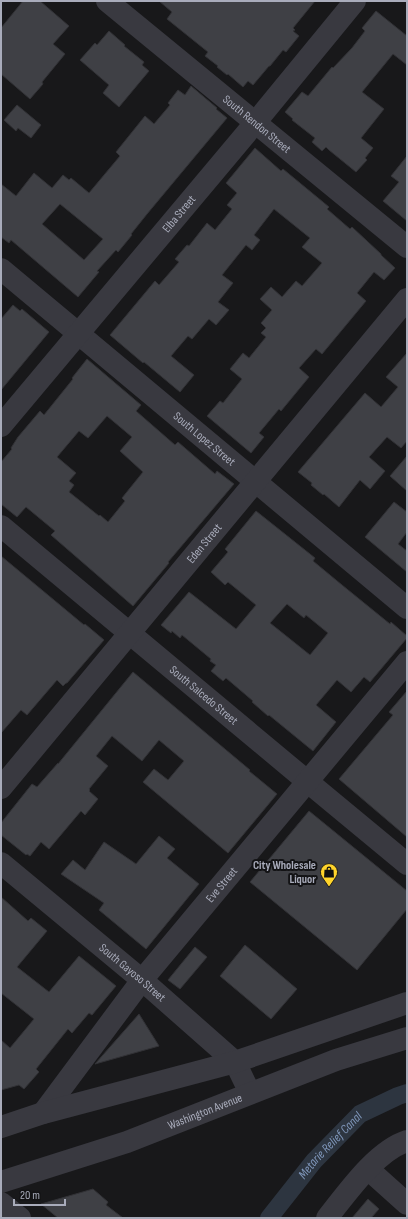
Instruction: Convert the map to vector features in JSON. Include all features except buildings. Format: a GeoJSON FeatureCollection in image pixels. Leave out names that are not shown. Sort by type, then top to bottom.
{"type":"FeatureCollection","features":[{"type":"Feature","properties":{"kind":"street","name":"South Rendon Street"},"geometry":{"type":"LineString","coordinates":[[107,1],[407,247]]}},
{"type":"Feature","properties":{"kind":"street","name":"Elba Street"},"geometry":{"type":"LineString","coordinates":[[1,426],[255,123],[355,1]]}},
{"type":"Feature","properties":{"kind":"street","name":"South Lopez Street"},"geometry":{"type":"LineString","coordinates":[[1,269],[407,608]]}},
{"type":"Feature","properties":{"kind":"street","name":"Eden Street"},"geometry":{"type":"LineString","coordinates":[[1,788],[407,299]]}},
{"type":"Feature","properties":{"kind":"street","name":"South Salcedo Street"},"geometry":{"type":"LineString","coordinates":[[1,526],[407,864]]}},
{"type":"Feature","properties":{"kind":"street","name":"Eve Street"},"geometry":{"type":"LineString","coordinates":[[43,1113],[142,980],[407,662]]}},
{"type":"Feature","properties":{"kind":"street","name":"South Gayoso Street"},"geometry":{"type":"LineString","coordinates":[[1,863],[142,980],[235,1062],[250,1093]]}},
{"type":"Feature","properties":{"kind":"street"},"geometry":{"type":"LineString","coordinates":[[1,1127],[43,1113],[235,1062],[407,1003]]}},
{"type":"Feature","properties":{"kind":"street","name":"Washington Avenue"},"geometry":{"type":"LineString","coordinates":[[1,1182],[127,1142],[336,1060],[407,1038]]}},
{"type":"Feature","properties":{"kind":"street"},"geometry":{"type":"LineString","coordinates":[[327,1218],[368,1169],[384,1154],[407,1141]]}},
{"type":"Feature","properties":{"kind":"street"},"geometry":{"type":"LineString","coordinates":[[368,1169],[407,1204]]}},
{"type":"Feature","properties":{"kind":"street"},"geometry":{"type":"LineString","coordinates":[[1,1202],[20,1218]]}},
{"type":"Feature","properties":{"kind":"waterway","name":"Metarie Relief Canal"},"geometry":{"type":"LineString","coordinates":[[269,1218],[314,1161],[360,1114],[407,1093]]}},
{"type":"Feature","properties":{"kind":"place","name":"City Wholesale Liquor"},"geometry":{"type":"Point","coordinates":[329,887]}}]}
